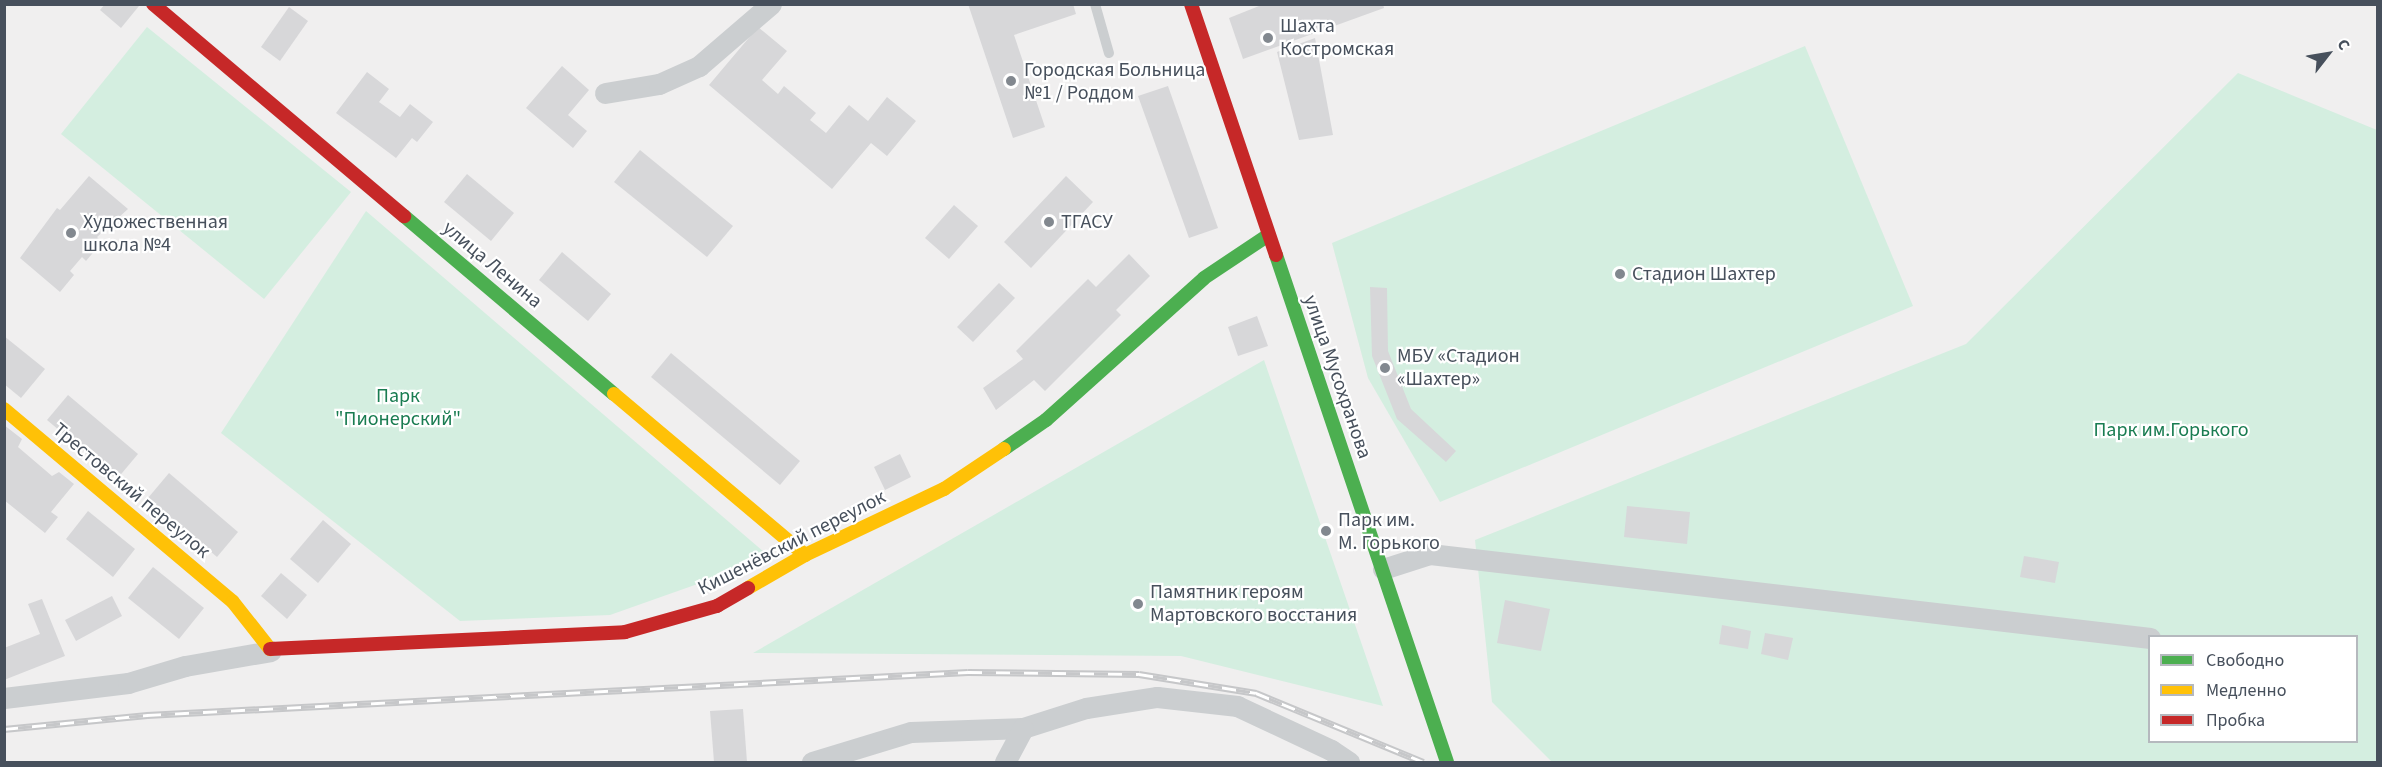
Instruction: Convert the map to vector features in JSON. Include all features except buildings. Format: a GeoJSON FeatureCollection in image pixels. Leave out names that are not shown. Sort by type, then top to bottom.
{"type":"FeatureCollection","features":[{"type":"Feature","properties":{"kind":"street","name":"улица Ленина"},"geometry":{"type":"LineString","coordinates":[[153,4],[805,555]]}},
{"type":"Feature","properties":{"kind":"street"},"geometry":{"type":"LineString","coordinates":[[606,93],[659,84],[699,66],[771,4]]}},
{"type":"Feature","properties":{"kind":"street","name":"улица Мусохранова"},"geometry":{"type":"LineString","coordinates":[[1191,4],[1267,236],[1448,762]]}},
{"type":"Feature","properties":{"kind":"street","name":"Кишенёвский переулок"},"geometry":{"type":"LineString","coordinates":[[271,651],[625,632],[717,606],[805,555],[944,489],[1046,420],[1204,278],[1267,236]]}},
{"type":"Feature","properties":{"kind":"street","name":"Трестовский переулок"},"geometry":{"type":"LineString","coordinates":[[4,410],[233,602],[271,651]]}},
{"type":"Feature","properties":{"kind":"street"},"geometry":{"type":"LineString","coordinates":[[1383,569],[1430,554],[2148,638]]}},
{"type":"Feature","properties":{"kind":"street"},"geometry":{"type":"LineString","coordinates":[[4,698],[128,683],[185,666],[271,651]]}},
{"type":"Feature","properties":{"kind":"street"},"geometry":{"type":"LineString","coordinates":[[812,762],[910,732],[1023,728],[1086,708],[1157,697],[1237,706],[1331,750],[1349,762]]}},
{"type":"Feature","properties":{"kind":"street"},"geometry":{"type":"LineString","coordinates":[[1005,762],[1023,728]]}},
{"type":"Feature","properties":{"kind":"lane"},"geometry":{"type":"LineString","coordinates":[[1095,4],[1109,53]]}},
{"type":"Feature","properties":{"kind":"green space"},"geometry":{"type":"Polygon","coordinates":[[[147,27],[351,192],[264,299],[61,134],[147,27]]]}},
{"type":"Feature","properties":{"kind":"green space","name":"Стадион Шахтер"},"geometry":{"type":"Polygon","coordinates":[[[1805,46],[1913,306],[1440,502],[1368,378],[1332,243],[1805,46]]]}},
{"type":"Feature","properties":{"kind":"green space","name":"Парк им.Горького"},"geometry":{"type":"Polygon","coordinates":[[[2238,73],[2377,130],[2377,762],[1552,762],[1492,702],[1475,540],[1966,344],[2238,73]]]}},
{"type":"Feature","properties":{"kind":"green space","name":"Парк \"Пионерский\""},"geometry":{"type":"Polygon","coordinates":[[[366,211],[771,558],[610,615],[460,621],[221,433],[366,211]]]}},
{"type":"Feature","properties":{"kind":"green space"},"geometry":{"type":"Polygon","coordinates":[[[1264,360],[1383,706],[1181,656],[753,653],[1264,360]]]}},
{"type":"Feature","properties":{"kind":"railway"},"geometry":{"type":"LineString","coordinates":[[4,729],[147,715],[968,672],[1139,674],[1256,693],[1423,762]]}},
{"type":"Feature","properties":{"kind":"traffic: fast"},"geometry":{"type":"LineString","coordinates":[[404,216],[614,394]]}},
{"type":"Feature","properties":{"kind":"traffic: fast"},"geometry":{"type":"LineString","coordinates":[[1004,449],[1046,420],[1204,278],[1267,236]]}},
{"type":"Feature","properties":{"kind":"traffic: fast"},"geometry":{"type":"LineString","coordinates":[[1276,255],[1447,762]]}},
{"type":"Feature","properties":{"kind":"traffic: slow"},"geometry":{"type":"LineString","coordinates":[[614,394],[805,555]]}},
{"type":"Feature","properties":{"kind":"traffic: slow"},"geometry":{"type":"LineString","coordinates":[[4,409],[233,602],[270,649]]}},
{"type":"Feature","properties":{"kind":"traffic: slow"},"geometry":{"type":"LineString","coordinates":[[748,588],[805,555],[944,489],[1004,449]]}},
{"type":"Feature","properties":{"kind":"traffic: jam"},"geometry":{"type":"LineString","coordinates":[[153,4],[404,216]]}},
{"type":"Feature","properties":{"kind":"traffic: jam"},"geometry":{"type":"LineString","coordinates":[[1191,4],[1276,255]]}},
{"type":"Feature","properties":{"kind":"traffic: jam"},"geometry":{"type":"LineString","coordinates":[[270,649],[625,632],[717,606],[748,588]]}},
{"type":"Feature","properties":{"kind":"place","name":"Шахта Костромская"},"geometry":{"type":"Point","coordinates":[1268,38]}},
{"type":"Feature","properties":{"kind":"place","name":"Городская Больница №1 / Роддом"},"geometry":{"type":"Point","coordinates":[1011,81]}},
{"type":"Feature","properties":{"kind":"place","name":"ТГАСУ"},"geometry":{"type":"Point","coordinates":[1049,222]}},
{"type":"Feature","properties":{"kind":"place","name":"Художественная школа №4"},"geometry":{"type":"Point","coordinates":[71,233]}},
{"type":"Feature","properties":{"kind":"place","name":"Стадион Шахтер"},"geometry":{"type":"Point","coordinates":[1620,274]}},
{"type":"Feature","properties":{"kind":"place","name":"МБУ «Стадион «Шахтер»"},"geometry":{"type":"Point","coordinates":[1385,368]}},
{"type":"Feature","properties":{"kind":"place","name":"Парк им. М. Горького"},"geometry":{"type":"Point","coordinates":[1326,531]}},
{"type":"Feature","properties":{"kind":"place","name":"Памятник героям Мартовского восстания"},"geometry":{"type":"Point","coordinates":[1138,604]}}]}
